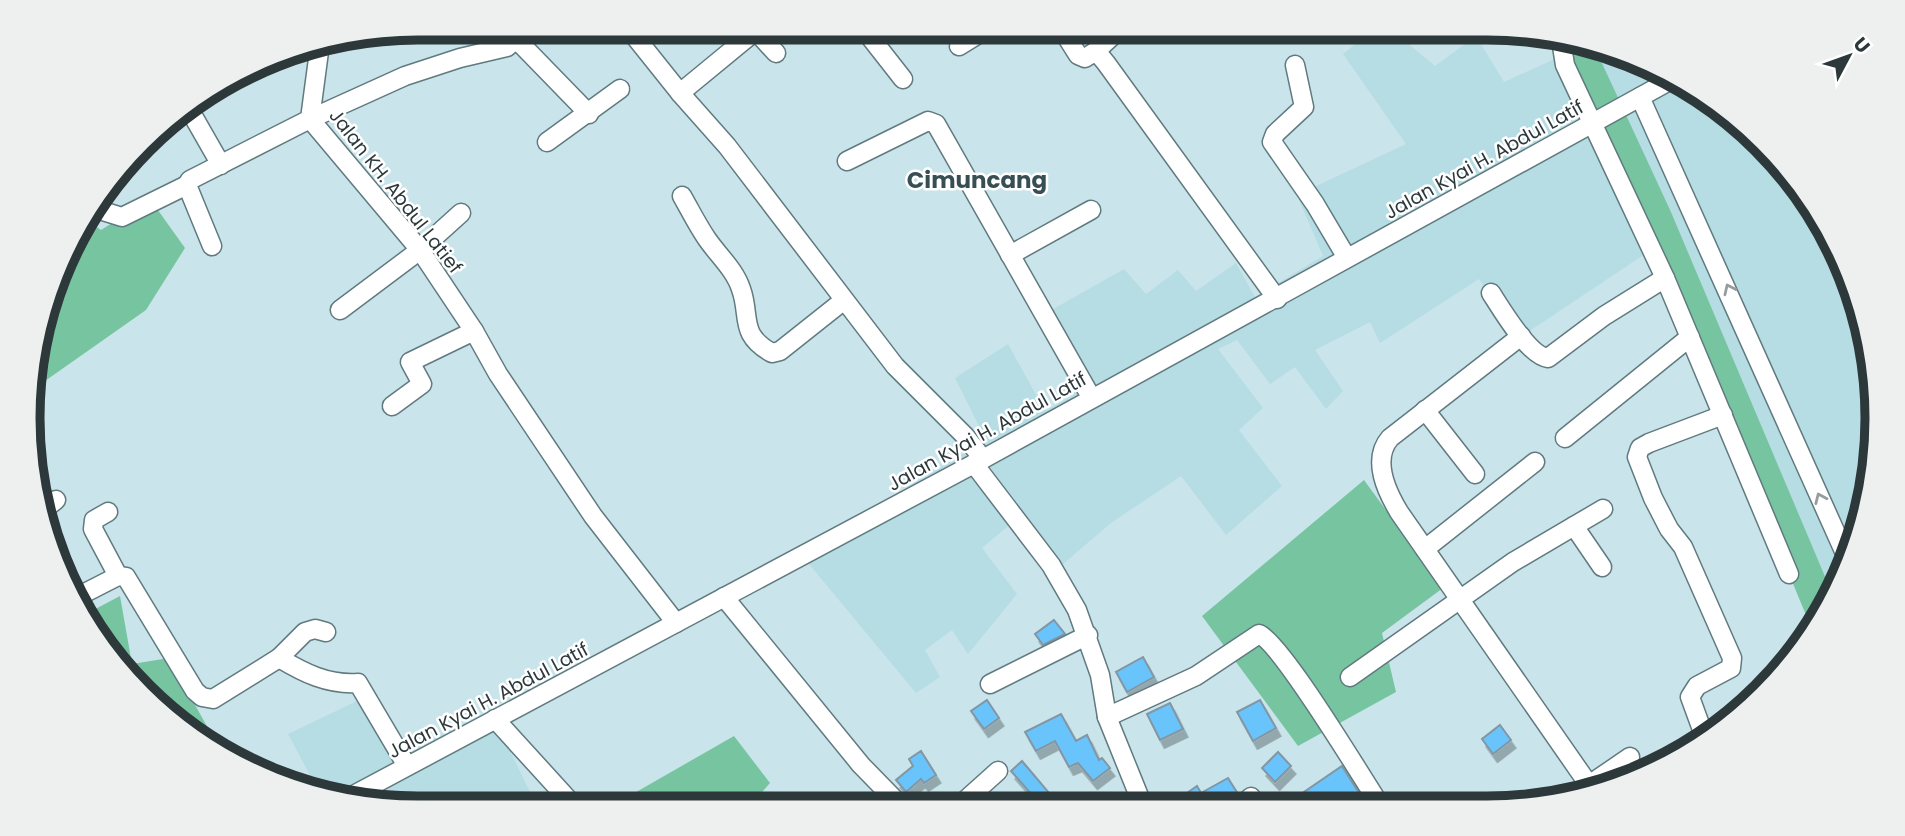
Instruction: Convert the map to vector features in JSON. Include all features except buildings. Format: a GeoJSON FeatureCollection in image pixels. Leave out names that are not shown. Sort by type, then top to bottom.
{"type":"FeatureCollection","features":[{"type":"Feature","properties":{"kind":"street","name":"Jalan KH. Abdul Latief"},"geometry":{"type":"LineString","coordinates":[[517,40],[508,47],[460,58],[405,76],[310,119],[420,250],[474,331],[498,374],[593,516],[676,623]]}},
{"type":"Feature","properties":{"kind":"street"},"geometry":{"type":"LineString","coordinates":[[529,40],[589,114]]}},
{"type":"Feature","properties":{"kind":"street"},"geometry":{"type":"LineString","coordinates":[[638,40],[727,146],[895,366],[965,436],[979,461],[1051,565],[1088,635],[1107,717],[1139,796]]}},
{"type":"Feature","properties":{"kind":"street"},"geometry":{"type":"LineString","coordinates":[[680,93],[743,40]]}},
{"type":"Feature","properties":{"kind":"street"},"geometry":{"type":"LineString","coordinates":[[765,40],[776,53]]}},
{"type":"Feature","properties":{"kind":"street"},"geometry":{"type":"LineString","coordinates":[[872,40],[903,79]]}},
{"type":"Feature","properties":{"kind":"street"},"geometry":{"type":"LineString","coordinates":[[959,46],[969,40]]}},
{"type":"Feature","properties":{"kind":"street"},"geometry":{"type":"LineString","coordinates":[[1069,40],[1082,58],[1097,51],[1108,40]]}},
{"type":"Feature","properties":{"kind":"street"},"geometry":{"type":"LineString","coordinates":[[1562,48],[1565,65],[1665,278],[1789,574]]}},
{"type":"Feature","properties":{"kind":"street"},"geometry":{"type":"LineString","coordinates":[[1097,51],[1277,299]]}},
{"type":"Feature","properties":{"kind":"street"},"geometry":{"type":"LineString","coordinates":[[102,211],[122,217],[187,186],[190,180],[310,119],[319,53]]}},
{"type":"Feature","properties":{"kind":"street"},"geometry":{"type":"LineString","coordinates":[[1295,65],[1304,107],[1275,134],[1272,142],[1315,204],[1347,258]]}},
{"type":"Feature","properties":{"kind":"street","name":"Jalan Kyai H. Abdul Latif"},"geometry":{"type":"LineString","coordinates":[[360,791],[979,461],[1663,84]]}},
{"type":"Feature","properties":{"kind":"street"},"geometry":{"type":"LineString","coordinates":[[547,142],[620,89]]}},
{"type":"Feature","properties":{"kind":"street"},"geometry":{"type":"LineString","coordinates":[[1640,97],[1842,547]]}},
{"type":"Feature","properties":{"kind":"street"},"geometry":{"type":"LineString","coordinates":[[192,115],[221,165]]}},
{"type":"Feature","properties":{"kind":"street"},"geometry":{"type":"LineString","coordinates":[[847,161],[932,121],[940,130],[1091,397]]}},
{"type":"Feature","properties":{"kind":"street"},"geometry":{"type":"LineString","coordinates":[[187,186],[212,246]]}},
{"type":"Feature","properties":{"kind":"street"},"geometry":{"type":"LineString","coordinates":[[682,196],[706,238],[738,280],[745,302],[747,328],[767,350],[772,353],[780,351],[843,301]]}},
{"type":"Feature","properties":{"kind":"street"},"geometry":{"type":"LineString","coordinates":[[1010,255],[1091,210]]}},
{"type":"Feature","properties":{"kind":"street"},"geometry":{"type":"LineString","coordinates":[[340,310],[420,250],[461,213]]}},
{"type":"Feature","properties":{"kind":"street"},"geometry":{"type":"LineString","coordinates":[[1491,293],[1521,336],[1540,356],[1548,358],[1604,316],[1665,278]]}},
{"type":"Feature","properties":{"kind":"street"},"geometry":{"type":"LineString","coordinates":[[392,406],[422,384],[411,362],[474,331]]}},
{"type":"Feature","properties":{"kind":"street"},"geometry":{"type":"LineString","coordinates":[[1521,336],[1386,443],[1382,473],[1387,491],[1425,549],[1585,783]]}},
{"type":"Feature","properties":{"kind":"street"},"geometry":{"type":"LineString","coordinates":[[1565,438],[1690,337]]}},
{"type":"Feature","properties":{"kind":"street"},"geometry":{"type":"LineString","coordinates":[[1425,410],[1475,474]]}},
{"type":"Feature","properties":{"kind":"street"},"geometry":{"type":"LineString","coordinates":[[1701,729],[1689,697],[1697,686],[1731,668],[1732,658],[1683,547],[1669,529],[1653,498],[1637,457],[1640,448],[1648,443],[1723,415]]}},
{"type":"Feature","properties":{"kind":"street"},"geometry":{"type":"LineString","coordinates":[[1425,549],[1535,462]]}},
{"type":"Feature","properties":{"kind":"street"},"geometry":{"type":"LineString","coordinates":[[1350,677],[1513,562],[1603,509]]}},
{"type":"Feature","properties":{"kind":"street"},"geometry":{"type":"LineString","coordinates":[[108,512],[94,520],[93,529],[118,576]]}},
{"type":"Feature","properties":{"kind":"street"},"geometry":{"type":"LineString","coordinates":[[1574,526],[1601,567]]}},
{"type":"Feature","properties":{"kind":"street"},"geometry":{"type":"LineString","coordinates":[[84,594],[118,576],[126,577],[195,691],[202,697],[213,699],[279,658],[305,632],[315,629],[326,632]]}},
{"type":"Feature","properties":{"kind":"street"},"geometry":{"type":"LineString","coordinates":[[724,597],[861,765],[891,796]]}},
{"type":"Feature","properties":{"kind":"street"},"geometry":{"type":"LineString","coordinates":[[1107,717],[1196,676],[1259,634],[1269,642],[1288,667],[1374,796]]}},
{"type":"Feature","properties":{"kind":"street"},"geometry":{"type":"LineString","coordinates":[[990,684],[1088,635]]}},
{"type":"Feature","properties":{"kind":"street"},"geometry":{"type":"LineString","coordinates":[[279,658],[306,674],[339,684],[358,683],[407,766]]}},
{"type":"Feature","properties":{"kind":"street"},"geometry":{"type":"LineString","coordinates":[[495,719],[566,796]]}},
{"type":"Feature","properties":{"kind":"street"},"geometry":{"type":"LineString","coordinates":[[1603,778],[1630,757]]}},
{"type":"Feature","properties":{"kind":"street"},"geometry":{"type":"LineString","coordinates":[[970,796],[998,771]]}},
{"type":"Feature","properties":{"kind":"shaded area"},"geometry":{"type":"Polygon","coordinates":[[[1360,40],[1404,40],[1435,66],[1471,40],[1478,40],[1504,82],[1559,57],[1654,248],[1519,338],[1479,279],[1380,343],[1370,322],[1315,350],[1343,391],[1326,409],[1295,367],[1270,384],[1237,340],[1218,349],[1263,408],[1239,430],[1282,486],[1226,535],[1181,476],[1111,523],[1049,576],[1013,522],[982,548],[1017,594],[968,654],[952,630],[925,650],[940,677],[916,693],[799,552],[986,440],[955,378],[1008,344],[1045,411],[1074,395],[1041,316],[1124,269],[1146,294],[1178,270],[1196,291],[1236,263],[1255,297],[1323,256],[1297,195],[1406,144],[1343,54],[1360,40]]]}},
{"type":"Feature","properties":{"kind":"shaded area"},"geometry":{"type":"Polygon","coordinates":[[[1597,57],[1632,69],[1676,91],[1736,134],[1787,188],[1814,229],[1836,273],[1852,320],[1862,369],[1865,418],[1862,467],[1852,516],[1827,582],[1671,212],[1597,57]]]}},
{"type":"Feature","properties":{"kind":"shaded area"},"geometry":{"type":"Polygon","coordinates":[[[359,700],[393,759],[490,710],[531,794],[393,795],[320,783],[313,781],[288,734],[359,700]]]}},
{"type":"Feature","properties":{"kind":"green space"},"geometry":{"type":"Polygon","coordinates":[[[1563,48],[1599,57],[1671,212],[1827,582],[1807,618],[1642,219],[1563,48]]]}},
{"type":"Feature","properties":{"kind":"green space"},"geometry":{"type":"Polygon","coordinates":[[[150,199],[185,248],[146,310],[42,383],[53,320],[69,273],[94,225],[101,230],[150,199]]]}},
{"type":"Feature","properties":{"kind":"green space"},"geometry":{"type":"Polygon","coordinates":[[[1364,480],[1443,588],[1382,633],[1396,692],[1298,746],[1202,616],[1364,480]]]}},
{"type":"Feature","properties":{"kind":"green space"},"geometry":{"type":"Polygon","coordinates":[[[120,596],[132,664],[169,658],[211,734],[188,718],[151,685],[134,667],[118,648],[93,610],[120,596]]]}},
{"type":"Feature","properties":{"kind":"green space"},"geometry":{"type":"Polygon","coordinates":[[[734,736],[770,783],[759,796],[629,796],[734,736]]]}},
{"type":"Feature","properties":{"kind":"district","name":"Cimuncang"},"geometry":{"type":"Point","coordinates":[977,180]}}]}
